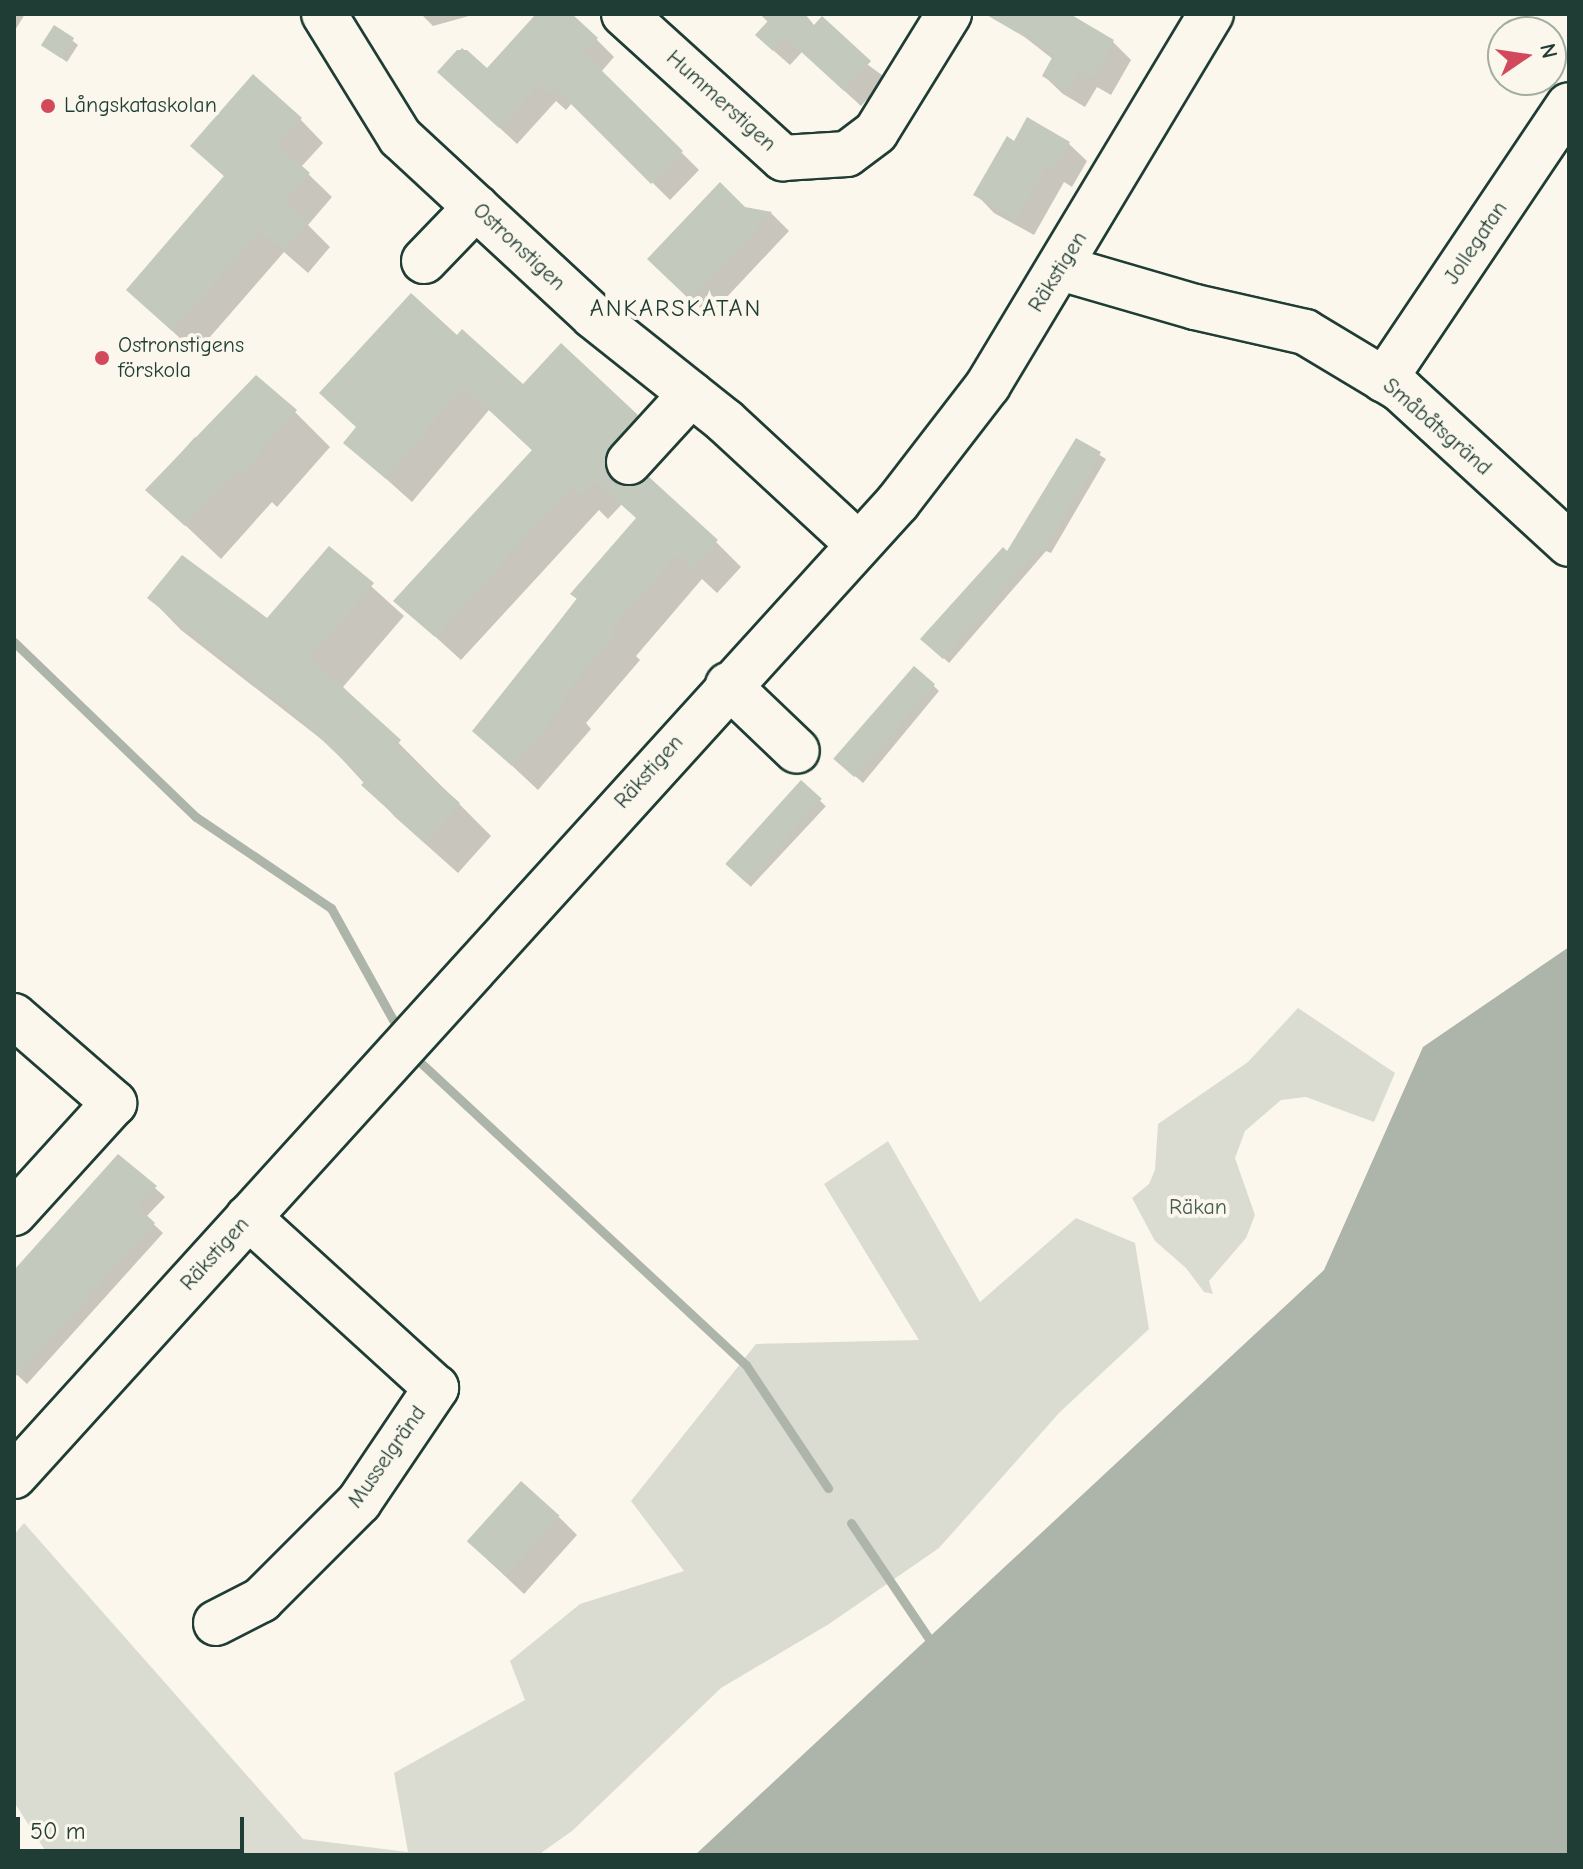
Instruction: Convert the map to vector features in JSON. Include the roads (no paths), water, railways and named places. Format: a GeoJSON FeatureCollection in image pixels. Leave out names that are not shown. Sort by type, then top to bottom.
{"type":"FeatureCollection","features":[{"type":"Feature","properties":{"kind":"street","name":"Ostronstigen"},"geometry":{"type":"LineString","coordinates":[[324,14],[400,137],[593,316],[691,394],[858,544]]}},
{"type":"Feature","properties":{"kind":"street","name":"Hummerstigen"},"geometry":{"type":"LineString","coordinates":[[624,14],[783,158],[847,154],[876,132],[949,14]]}},
{"type":"Feature","properties":{"kind":"street","name":"Räkstigen"},"geometry":{"type":"LineString","coordinates":[[14,1476],[858,544],[988,385],[1211,14]]}},
{"type":"Feature","properties":{"kind":"street","name":"Jollegatan"},"geometry":{"type":"LineString","coordinates":[[1384,380],[1569,105]]}},
{"type":"Feature","properties":{"kind":"street"},"geometry":{"type":"LineString","coordinates":[[424,261],[476,207]]}},
{"type":"Feature","properties":{"kind":"street","name":"Småbåtsgränd"},"geometry":{"type":"LineString","coordinates":[[1061,268],[1195,307],[1305,332],[1384,380],[1569,544]]}},
{"type":"Feature","properties":{"kind":"street"},"geometry":{"type":"LineString","coordinates":[[629,462],[691,394]]}},
{"type":"Feature","properties":{"kind":"street"},"geometry":{"type":"LineString","coordinates":[[728,685],[797,751]]}},
{"type":"Feature","properties":{"kind":"street"},"geometry":{"type":"LineString","coordinates":[[14,1016],[114,1103],[14,1213]]}},
{"type":"Feature","properties":{"kind":"street","name":"Musselgränd"},"geometry":{"type":"LineString","coordinates":[[216,1623],[261,1600],[359,1502],[436,1388],[248,1217]]}},
{"type":"Feature","properties":{"kind":"waterway"},"geometry":{"type":"LineString","coordinates":[[14,642],[196,817],[331,908],[393,1020]]}},
{"type":"Feature","properties":{"kind":"waterway"},"geometry":{"type":"LineString","coordinates":[[421,1063],[746,1365],[828,1488]]}},
{"type":"Feature","properties":{"kind":"waterway"},"geometry":{"type":"LineString","coordinates":[[851,1523],[928,1637]]}},
{"type":"Feature","properties":{"kind":"place","name":"Långskataskolan"},"geometry":{"type":"Point","coordinates":[48,106]}},
{"type":"Feature","properties":{"kind":"place","name":"Ostronstigens förskola"},"geometry":{"type":"Point","coordinates":[102,358]}},
{"type":"Feature","properties":{"kind":"district","name":"ANKARSKATAN"},"geometry":{"type":"Point","coordinates":[676,309]}},
{"type":"Feature","properties":{"kind":"park label","name":"Räkan"},"geometry":{"type":"Point","coordinates":[1198,1208]}}]}
